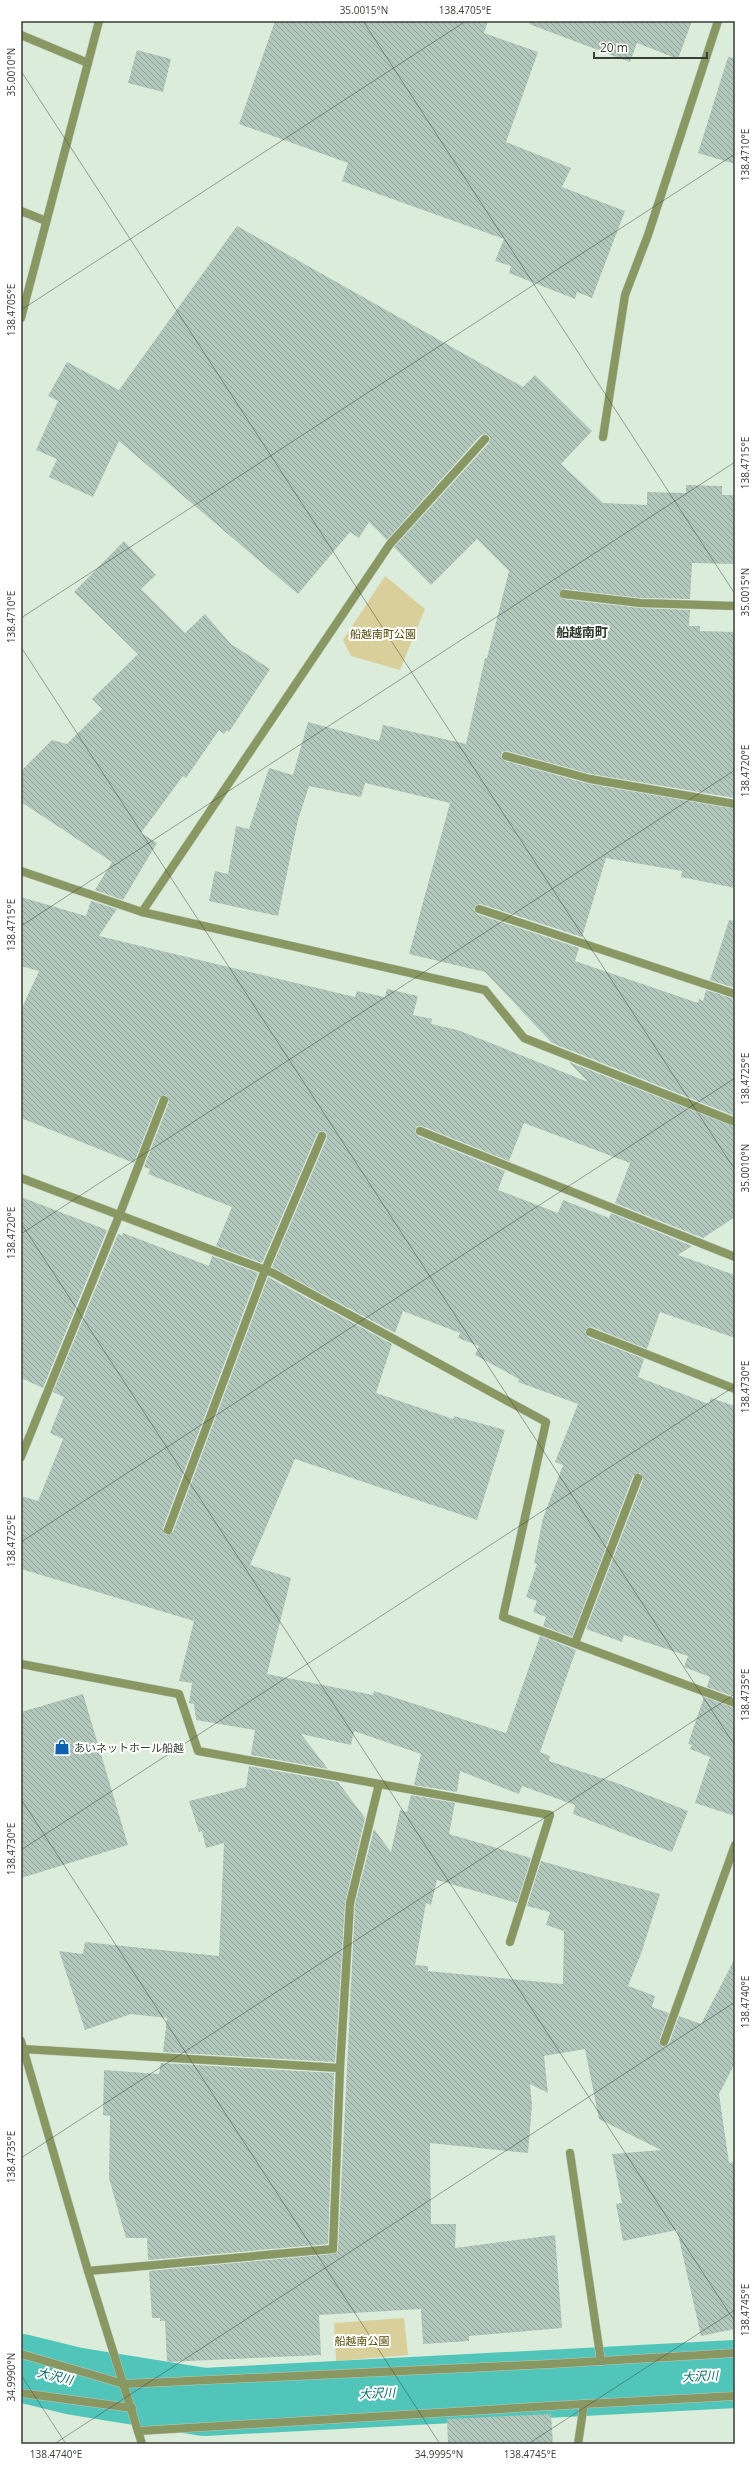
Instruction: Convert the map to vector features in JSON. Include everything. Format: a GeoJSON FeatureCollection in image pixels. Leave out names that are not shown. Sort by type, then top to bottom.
{"type":"FeatureCollection","features":[{"type":"Feature","properties":{"kind":"street"},"geometry":{"type":"LineString","coordinates":[[21,318],[99,21]]}},
{"type":"Feature","properties":{"kind":"street"},"geometry":{"type":"LineString","coordinates":[[603,437],[625,295],[718,21]]}},
{"type":"Feature","properties":{"kind":"street"},"geometry":{"type":"LineString","coordinates":[[21,35],[88,63]]}},
{"type":"Feature","properties":{"kind":"street"},"geometry":{"type":"LineString","coordinates":[[21,211],[46,221]]}},
{"type":"Feature","properties":{"kind":"street"},"geometry":{"type":"LineString","coordinates":[[142,912],[390,544],[485,439]]}},
{"type":"Feature","properties":{"kind":"street"},"geometry":{"type":"LineString","coordinates":[[564,594],[640,603],[735,606]]}},
{"type":"Feature","properties":{"kind":"street"},"geometry":{"type":"LineString","coordinates":[[506,756],[590,779],[735,804]]}},
{"type":"Feature","properties":{"kind":"street"},"geometry":{"type":"LineString","coordinates":[[21,871],[142,912],[485,990],[524,1038],[735,1122]]}},
{"type":"Feature","properties":{"kind":"street"},"geometry":{"type":"LineString","coordinates":[[479,909],[735,994]]}},
{"type":"Feature","properties":{"kind":"street"},"geometry":{"type":"LineString","coordinates":[[21,1457],[120,1216],[164,1100]]}},
{"type":"Feature","properties":{"kind":"street"},"geometry":{"type":"LineString","coordinates":[[420,1131],[735,1257]]}},
{"type":"Feature","properties":{"kind":"street"},"geometry":{"type":"LineString","coordinates":[[168,1530],[265,1270],[322,1136]]}},
{"type":"Feature","properties":{"kind":"street"},"geometry":{"type":"LineString","coordinates":[[21,1178],[265,1270],[546,1422],[503,1617],[735,1703]]}},
{"type":"Feature","properties":{"kind":"street"},"geometry":{"type":"LineString","coordinates":[[590,1332],[735,1389]]}},
{"type":"Feature","properties":{"kind":"street"},"geometry":{"type":"LineString","coordinates":[[575,1643],[638,1478]]}},
{"type":"Feature","properties":{"kind":"street"},"geometry":{"type":"LineString","coordinates":[[21,1664],[179,1694],[198,1751],[550,1815],[510,1942]]}},
{"type":"Feature","properties":{"kind":"street"},"geometry":{"type":"LineString","coordinates":[[88,2271],[333,2249],[340,2068],[350,1903],[378,1784]]}},
{"type":"Feature","properties":{"kind":"street"},"geometry":{"type":"LineString","coordinates":[[664,2042],[735,1845]]}},
{"type":"Feature","properties":{"kind":"street"},"geometry":{"type":"LineString","coordinates":[[142,2444],[88,2271],[22,2045],[340,2068]]}},
{"type":"Feature","properties":{"kind":"street"},"geometry":{"type":"LineString","coordinates":[[570,2153],[601,2361]]}},
{"type":"Feature","properties":{"kind":"street"},"geometry":{"type":"LineString","coordinates":[[21,2354],[124,2384],[735,2353]]}},
{"type":"Feature","properties":{"kind":"street"},"geometry":{"type":"LineString","coordinates":[[21,2394],[132,2408]]}},
{"type":"Feature","properties":{"kind":"street"},"geometry":{"type":"LineString","coordinates":[[138,2430],[735,2396]]}},
{"type":"Feature","properties":{"kind":"street"},"geometry":{"type":"LineString","coordinates":[[578,2444],[584,2404]]}},
{"type":"Feature","properties":{"kind":"green space","name":"船越南町公園"},"geometry":{"type":"Polygon","coordinates":[[[385,576],[425,609],[400,670],[351,656],[343,640],[385,576]]]}},
{"type":"Feature","properties":{"kind":"green space","name":"船越南公園"},"geometry":{"type":"Polygon","coordinates":[[[404,2318],[408,2355],[336,2361],[334,2323],[404,2318]]]}},
{"type":"Feature","properties":{"kind":"building"},"geometry":{"type":"Polygon","coordinates":[[[275,21],[488,21],[484,33],[538,52],[506,142],[571,168],[562,187],[625,211],[592,298],[577,292],[575,299],[509,273],[511,266],[495,261],[504,239],[342,181],[348,163],[239,124],[275,21]]]}},
{"type":"Feature","properties":{"kind":"building"},"geometry":{"type":"Polygon","coordinates":[[[530,21],[692,21],[678,59],[637,43],[630,62],[529,24],[530,21]]]}},
{"type":"Feature","properties":{"kind":"building"},"geometry":{"type":"Polygon","coordinates":[[[137,50],[171,59],[163,92],[128,83],[137,50]]]}},
{"type":"Feature","properties":{"kind":"building"},"geometry":{"type":"Polygon","coordinates":[[[728,57],[735,58],[735,164],[698,153],[728,57]]]}},
{"type":"Feature","properties":{"kind":"building"},"geometry":{"type":"Polygon","coordinates":[[[237,226],[523,387],[535,375],[592,431],[561,464],[603,503],[647,505],[647,492],[686,493],[686,485],[722,486],[722,495],[735,495],[735,564],[692,563],[690,599],[640,598],[565,589],[559,594],[563,599],[639,608],[690,610],[689,626],[700,626],[700,631],[735,632],[735,798],[591,774],[507,751],[502,752],[501,757],[505,761],[589,784],[735,809],[735,888],[681,877],[682,871],[606,858],[582,937],[481,904],[476,905],[474,910],[477,914],[579,948],[575,961],[698,1003],[699,999],[703,1001],[706,990],[735,999],[735,1116],[552,1043],[485,972],[409,954],[450,803],[365,783],[361,797],[309,786],[298,820],[278,916],[209,901],[215,871],[228,874],[236,826],[249,829],[269,768],[293,775],[308,722],[379,741],[383,725],[466,744],[485,658],[487,658],[509,571],[477,539],[431,585],[394,547],[489,443],[490,437],[486,434],[481,435],[387,540],[369,522],[359,538],[350,532],[298,594],[119,441],[93,497],[49,477],[57,459],[36,450],[58,401],[48,396],[67,362],[119,390],[237,226]]]}},
{"type":"Feature","properties":{"kind":"building"},"geometry":{"type":"Polygon","coordinates":[[[124,541],[156,575],[141,589],[185,633],[205,614],[231,644],[270,669],[229,732],[227,730],[224,734],[219,730],[186,778],[183,776],[141,833],[157,843],[123,900],[95,890],[112,862],[21,802],[21,771],[52,740],[67,744],[102,709],[92,699],[138,654],[74,592],[124,541]]]}},
{"type":"Feature","properties":{"kind":"building"},"geometry":{"type":"Polygon","coordinates":[[[21,897],[86,916],[91,901],[117,909],[99,936],[355,997],[357,991],[385,997],[387,989],[418,996],[413,1015],[432,1019],[431,1024],[458,1030],[588,1082],[569,1062],[735,1127],[735,1217],[703,1238],[615,1203],[630,1163],[524,1123],[509,1161],[422,1126],[417,1126],[415,1131],[418,1136],[505,1171],[498,1190],[558,1213],[563,1200],[609,1218],[611,1213],[692,1246],[678,1255],[735,1275],[735,1338],[660,1312],[647,1349],[592,1327],[587,1328],[585,1332],[588,1337],[644,1359],[638,1377],[709,1404],[711,1398],[735,1406],[735,1697],[707,1687],[710,1677],[684,1667],[688,1656],[624,1635],[622,1642],[586,1629],[643,1480],[640,1473],[633,1476],[572,1637],[543,1626],[546,1617],[533,1612],[537,1601],[526,1597],[537,1564],[534,1563],[543,1518],[563,1465],[555,1462],[578,1404],[518,1382],[519,1379],[475,1355],[479,1346],[458,1338],[460,1333],[403,1311],[395,1333],[272,1267],[327,1138],[326,1132],[321,1131],[317,1134],[262,1263],[216,1246],[232,1207],[148,1174],[150,1169],[144,1167],[169,1102],[166,1095],[159,1098],[134,1163],[21,1118],[21,1010],[39,971],[21,966],[21,897]]]}},
{"type":"Feature","properties":{"kind":"building"},"geometry":{"type":"Polygon","coordinates":[[[729,920],[735,921],[735,988],[710,980],[729,920]]]}},
{"type":"Feature","properties":{"kind":"building"},"geometry":{"type":"Polygon","coordinates":[[[21,1197],[107,1230],[43,1388],[21,1378],[21,1197]]]}},
{"type":"Feature","properties":{"kind":"building"},"geometry":{"type":"Polygon","coordinates":[[[123,1233],[209,1266],[212,1256],[258,1273],[163,1528],[166,1535],[173,1532],[268,1277],[392,1344],[376,1393],[453,1419],[454,1416],[505,1430],[477,1520],[295,1459],[250,1565],[291,1578],[267,1674],[373,1695],[374,1691],[506,1733],[540,1636],[576,1650],[540,1752],[550,1756],[549,1761],[617,1783],[688,1811],[672,1852],[573,1814],[575,1805],[522,1786],[519,1794],[460,1771],[457,1792],[414,1785],[421,1754],[354,1731],[351,1745],[301,1734],[328,1769],[251,1755],[255,1730],[196,1720],[194,1704],[189,1703],[192,1683],[179,1681],[194,1621],[21,1569],[21,1496],[38,1501],[63,1439],[50,1433],[64,1397],[53,1392],[118,1234],[122,1236],[123,1233]]]}},
{"type":"Feature","properties":{"kind":"building"},"geometry":{"type":"Polygon","coordinates":[[[83,1694],[128,1845],[21,1878],[21,1712],[83,1694]]]}},
{"type":"Feature","properties":{"kind":"building"},"geometry":{"type":"Polygon","coordinates":[[[704,1697],[735,1708],[735,1816],[695,1803],[710,1757],[690,1749],[692,1745],[688,1744],[704,1697]]]}},
{"type":"Feature","properties":{"kind":"building"},"geometry":{"type":"Polygon","coordinates":[[[249,1766],[338,1782],[365,1818],[345,1903],[335,2062],[163,2052],[167,2018],[131,2014],[85,2030],[59,1951],[83,1954],[85,1942],[219,1956],[224,1843],[206,1848],[202,1831],[199,1832],[189,1801],[246,1787],[249,1766]]]}},
{"type":"Feature","properties":{"kind":"building"},"geometry":{"type":"Polygon","coordinates":[[[411,1795],[455,1803],[449,1834],[531,1858],[517,1903],[437,1880],[431,1905],[426,1903],[415,1965],[428,1966],[428,1971],[563,1984],[564,1931],[546,1925],[550,1912],[527,1906],[541,1861],[660,1894],[642,1951],[628,1986],[655,1996],[652,2007],[669,2013],[659,2041],[662,2047],[669,2044],[679,2016],[701,2024],[735,1958],[735,2063],[719,2094],[729,2163],[735,2162],[735,2329],[701,2336],[677,2230],[623,2241],[616,2204],[622,2203],[612,2154],[661,2150],[599,2119],[585,2049],[544,2056],[548,2093],[530,2084],[532,2105],[528,2153],[430,2143],[431,2224],[456,2224],[455,2248],[555,2235],[562,2328],[469,2336],[469,2341],[423,2344],[421,2309],[319,2315],[321,2355],[167,2362],[165,2321],[160,2321],[160,2318],[152,2318],[149,2271],[333,2254],[338,2251],[355,1904],[374,1829],[391,1852],[400,1810],[407,1812],[411,1795]]]}},
{"type":"Feature","properties":{"kind":"building"},"geometry":{"type":"Polygon","coordinates":[[[161,2063],[334,2073],[328,2244],[148,2260],[147,2238],[126,2238],[109,2178],[110,2116],[103,2115],[104,2070],[159,2074],[161,2063]]]}},
{"type":"Feature","properties":{"kind":"building"},"geometry":{"type":"Polygon","coordinates":[[[551,2414],[553,2444],[448,2444],[447,2419],[551,2414]]]}},
{"type":"Feature","properties":{"kind":"waterway","name":"大沢川"},"geometry":{"type":"LineString","coordinates":[[21,2368],[74,2381],[204,2402],[735,2374]]}},
{"type":"Feature","properties":{"kind":"place","name":"あいネットホール船越"},"geometry":{"type":"Point","coordinates":[62,1747]}},
{"type":"Feature","properties":{"kind":"district","name":"船越南町"},"geometry":{"type":"Point","coordinates":[582,632]}}]}
